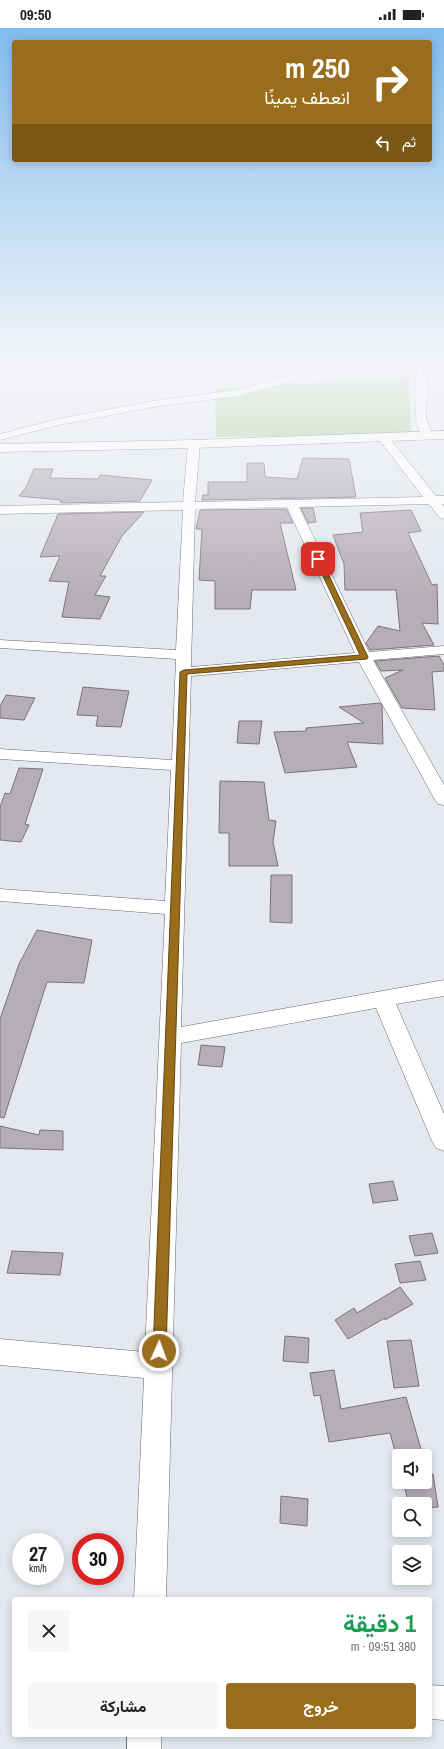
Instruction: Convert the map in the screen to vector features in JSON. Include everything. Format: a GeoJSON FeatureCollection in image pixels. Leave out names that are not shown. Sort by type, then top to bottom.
{"type":"FeatureCollection","features":[{"type":"Feature","properties":{"kind":"main road"},"geometry":{"type":"LineString","coordinates":[[0,448],[194,444],[375,437]]}},
{"type":"Feature","properties":{"kind":"street"},"geometry":{"type":"LineString","coordinates":[[383,437],[438,500],[444,515]]}},
{"type":"Feature","properties":{"kind":"street"},"geometry":{"type":"LineString","coordinates":[[150,1597],[189,506],[194,444]]}},
{"type":"Feature","properties":{"kind":"street"},"geometry":{"type":"LineString","coordinates":[[0,510],[438,500]]}},
{"type":"Feature","properties":{"kind":"street"},"geometry":{"type":"LineString","coordinates":[[291,503],[364,657],[444,800]]}},
{"type":"Feature","properties":{"kind":"street"},"geometry":{"type":"LineString","coordinates":[[0,644],[184,664],[364,657],[444,650]]}},
{"type":"Feature","properties":{"kind":"street"},"geometry":{"type":"LineString","coordinates":[[0,754],[180,766]]}},
{"type":"Feature","properties":{"kind":"street"},"geometry":{"type":"LineString","coordinates":[[0,896],[175,908]]}},
{"type":"Feature","properties":{"kind":"street"},"geometry":{"type":"LineString","coordinates":[[171,1037],[444,988]]}},
{"type":"Feature","properties":{"kind":"street"},"geometry":{"type":"LineString","coordinates":[[383,999],[444,1141]]}},
{"type":"Feature","properties":{"kind":"street"},"geometry":{"type":"LineString","coordinates":[[0,1352],[159,1366]]}},
{"type":"Feature","properties":{"kind":"street"},"geometry":{"type":"LineString","coordinates":[[432,1702],[444,1703]]}},
{"type":"Feature","properties":{"kind":"street"},"geometry":{"type":"LineString","coordinates":[[144,1737],[144,1749]]}},
{"type":"Feature","properties":{"kind":"building"},"geometry":{"type":"Polygon","coordinates":[[[303,458],[349,459],[356,497],[202,500],[203,495],[208,495],[208,482],[247,482],[247,463],[264,463],[265,477],[297,479],[303,458]]]}},
{"type":"Feature","properties":{"kind":"building"},"geometry":{"type":"Polygon","coordinates":[[[34,469],[53,469],[50,478],[98,479],[100,475],[152,480],[140,501],[63,503],[60,502],[61,500],[19,496],[26,487],[34,469]]]}},
{"type":"Feature","properties":{"kind":"building"},"geometry":{"type":"Polygon","coordinates":[[[301,508],[313,508],[316,522],[308,523],[301,508]]]}},
{"type":"Feature","properties":{"kind":"building"},"geometry":{"type":"Polygon","coordinates":[[[286,509],[293,523],[280,523],[296,590],[252,590],[250,609],[215,609],[215,581],[199,580],[202,529],[196,529],[200,510],[286,509]]]}},
{"type":"Feature","properties":{"kind":"building"},"geometry":{"type":"Polygon","coordinates":[[[411,510],[421,531],[408,533],[432,585],[437,584],[438,624],[422,623],[434,645],[370,650],[366,643],[378,626],[400,631],[396,590],[345,590],[344,564],[333,535],[363,532],[360,513],[411,510]]]}},
{"type":"Feature","properties":{"kind":"building"},"geometry":{"type":"Polygon","coordinates":[[[144,512],[122,536],[100,576],[106,576],[95,595],[110,597],[100,619],[62,617],[69,582],[49,581],[60,556],[40,557],[58,514],[144,512]]]}},
{"type":"Feature","properties":{"kind":"building"},"geometry":{"type":"Polygon","coordinates":[[[439,656],[444,665],[444,671],[432,672],[435,710],[402,708],[385,678],[403,670],[381,671],[375,661],[439,656]]]}},
{"type":"Feature","properties":{"kind":"building"},"geometry":{"type":"Polygon","coordinates":[[[83,687],[129,691],[121,727],[96,726],[98,716],[77,715],[83,687]]]}},
{"type":"Feature","properties":{"kind":"building"},"geometry":{"type":"Polygon","coordinates":[[[6,695],[35,698],[24,720],[0,718],[0,706],[6,695]]]}},
{"type":"Feature","properties":{"kind":"building"},"geometry":{"type":"Polygon","coordinates":[[[380,703],[382,706],[383,744],[347,742],[357,767],[285,773],[274,732],[306,731],[306,728],[364,723],[339,707],[380,703]]]}},
{"type":"Feature","properties":{"kind":"building"},"geometry":{"type":"Polygon","coordinates":[[[239,721],[262,721],[259,744],[237,743],[239,721]]]}},
{"type":"Feature","properties":{"kind":"building"},"geometry":{"type":"Polygon","coordinates":[[[19,768],[43,769],[25,824],[29,825],[21,842],[0,840],[0,807],[5,793],[10,794],[19,768]]]}},
{"type":"Feature","properties":{"kind":"building"},"geometry":{"type":"Polygon","coordinates":[[[220,781],[264,782],[269,820],[276,821],[273,842],[278,866],[229,866],[229,833],[219,833],[220,781]]]}},
{"type":"Feature","properties":{"kind":"building"},"geometry":{"type":"Polygon","coordinates":[[[271,875],[292,875],[292,923],[270,922],[271,875]]]}},
{"type":"Feature","properties":{"kind":"building"},"geometry":{"type":"Polygon","coordinates":[[[37,930],[92,940],[84,983],[47,982],[4,1118],[0,1117],[0,1019],[19,964],[37,930]]]}},
{"type":"Feature","properties":{"kind":"building"},"geometry":{"type":"Polygon","coordinates":[[[201,1045],[225,1047],[222,1067],[198,1065],[201,1045]]]}},
{"type":"Feature","properties":{"kind":"building"},"geometry":{"type":"Polygon","coordinates":[[[0,1126],[39,1135],[40,1130],[63,1131],[63,1150],[0,1148],[0,1126]]]}},
{"type":"Feature","properties":{"kind":"building"},"geometry":{"type":"Polygon","coordinates":[[[393,1181],[398,1200],[373,1203],[369,1184],[393,1181]]]}},
{"type":"Feature","properties":{"kind":"building"},"geometry":{"type":"Polygon","coordinates":[[[432,1233],[438,1253],[415,1256],[409,1236],[432,1233]]]}},
{"type":"Feature","properties":{"kind":"building"},"geometry":{"type":"Polygon","coordinates":[[[12,1251],[63,1253],[60,1275],[7,1273],[12,1251]]]}},
{"type":"Feature","properties":{"kind":"building"},"geometry":{"type":"Polygon","coordinates":[[[420,1261],[426,1280],[400,1283],[395,1264],[420,1261]]]}},
{"type":"Feature","properties":{"kind":"building"},"geometry":{"type":"Polygon","coordinates":[[[400,1287],[413,1304],[348,1339],[335,1320],[354,1308],[357,1313],[400,1287]]]}},
{"type":"Feature","properties":{"kind":"building"},"geometry":{"type":"Polygon","coordinates":[[[285,1336],[309,1338],[308,1363],[283,1361],[285,1336]]]}},
{"type":"Feature","properties":{"kind":"building"},"geometry":{"type":"Polygon","coordinates":[[[411,1340],[419,1386],[394,1388],[387,1341],[411,1340]]]}},
{"type":"Feature","properties":{"kind":"building"},"geometry":{"type":"Polygon","coordinates":[[[334,1370],[341,1409],[406,1397],[421,1449],[394,1449],[390,1433],[329,1442],[320,1395],[314,1396],[310,1373],[334,1370]]]}},
{"type":"Feature","properties":{"kind":"building"},"geometry":{"type":"Polygon","coordinates":[[[433,1474],[438,1507],[432,1507],[432,1497],[407,1497],[405,1489],[432,1489],[433,1474]]]}},
{"type":"Feature","properties":{"kind":"building"},"geometry":{"type":"Polygon","coordinates":[[[281,1496],[308,1499],[307,1526],[280,1523],[281,1496]]]}},
{"type":"Feature","properties":{"kind":"route"},"geometry":{"type":"LineString","coordinates":[[159,1351],[184,672],[364,657],[318,559]]}}]}
